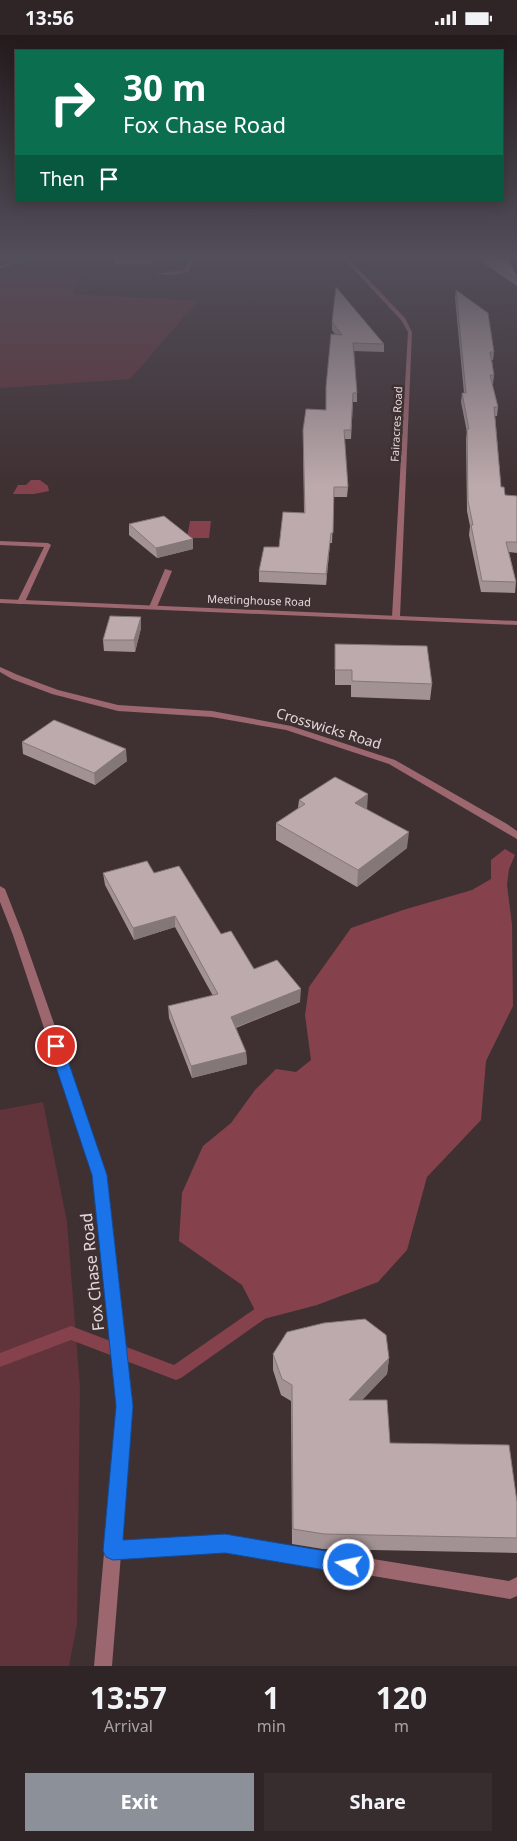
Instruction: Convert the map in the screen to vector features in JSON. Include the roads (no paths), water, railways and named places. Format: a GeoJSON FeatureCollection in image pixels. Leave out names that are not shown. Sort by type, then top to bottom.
{"type":"FeatureCollection","features":[{"type":"Feature","properties":{"kind":"street","name":"Fairacres Road"},"geometry":{"type":"LineString","coordinates":[[396,617],[410,334]]}},
{"type":"Feature","properties":{"kind":"street"},"geometry":{"type":"LineString","coordinates":[[0,543],[48,545],[21,602]]}},
{"type":"Feature","properties":{"kind":"street"},"geometry":{"type":"LineString","coordinates":[[153,607],[168,571]]}},
{"type":"Feature","properties":{"kind":"street","name":"Meetinghouse Road"},"geometry":{"type":"LineString","coordinates":[[0,601],[517,623]]}},
{"type":"Feature","properties":{"kind":"street","name":"Crosswicks Road"},"geometry":{"type":"LineString","coordinates":[[0,669],[15,677],[55,692],[118,708],[212,714],[288,728],[392,762],[517,836]]}},
{"type":"Feature","properties":{"kind":"street","name":"Fox Chase Road"},"geometry":{"type":"LineString","coordinates":[[0,889],[18,935],[100,1175],[125,1406],[103,1666]]}},
{"type":"Feature","properties":{"kind":"street"},"geometry":{"type":"LineString","coordinates":[[113,1551],[225,1543],[510,1590],[517,1586]]}},
{"type":"Feature","properties":{"kind":"waterway"},"geometry":{"type":"LineString","coordinates":[[0,1360],[71,1333],[176,1373],[268,1308]]}}]}
